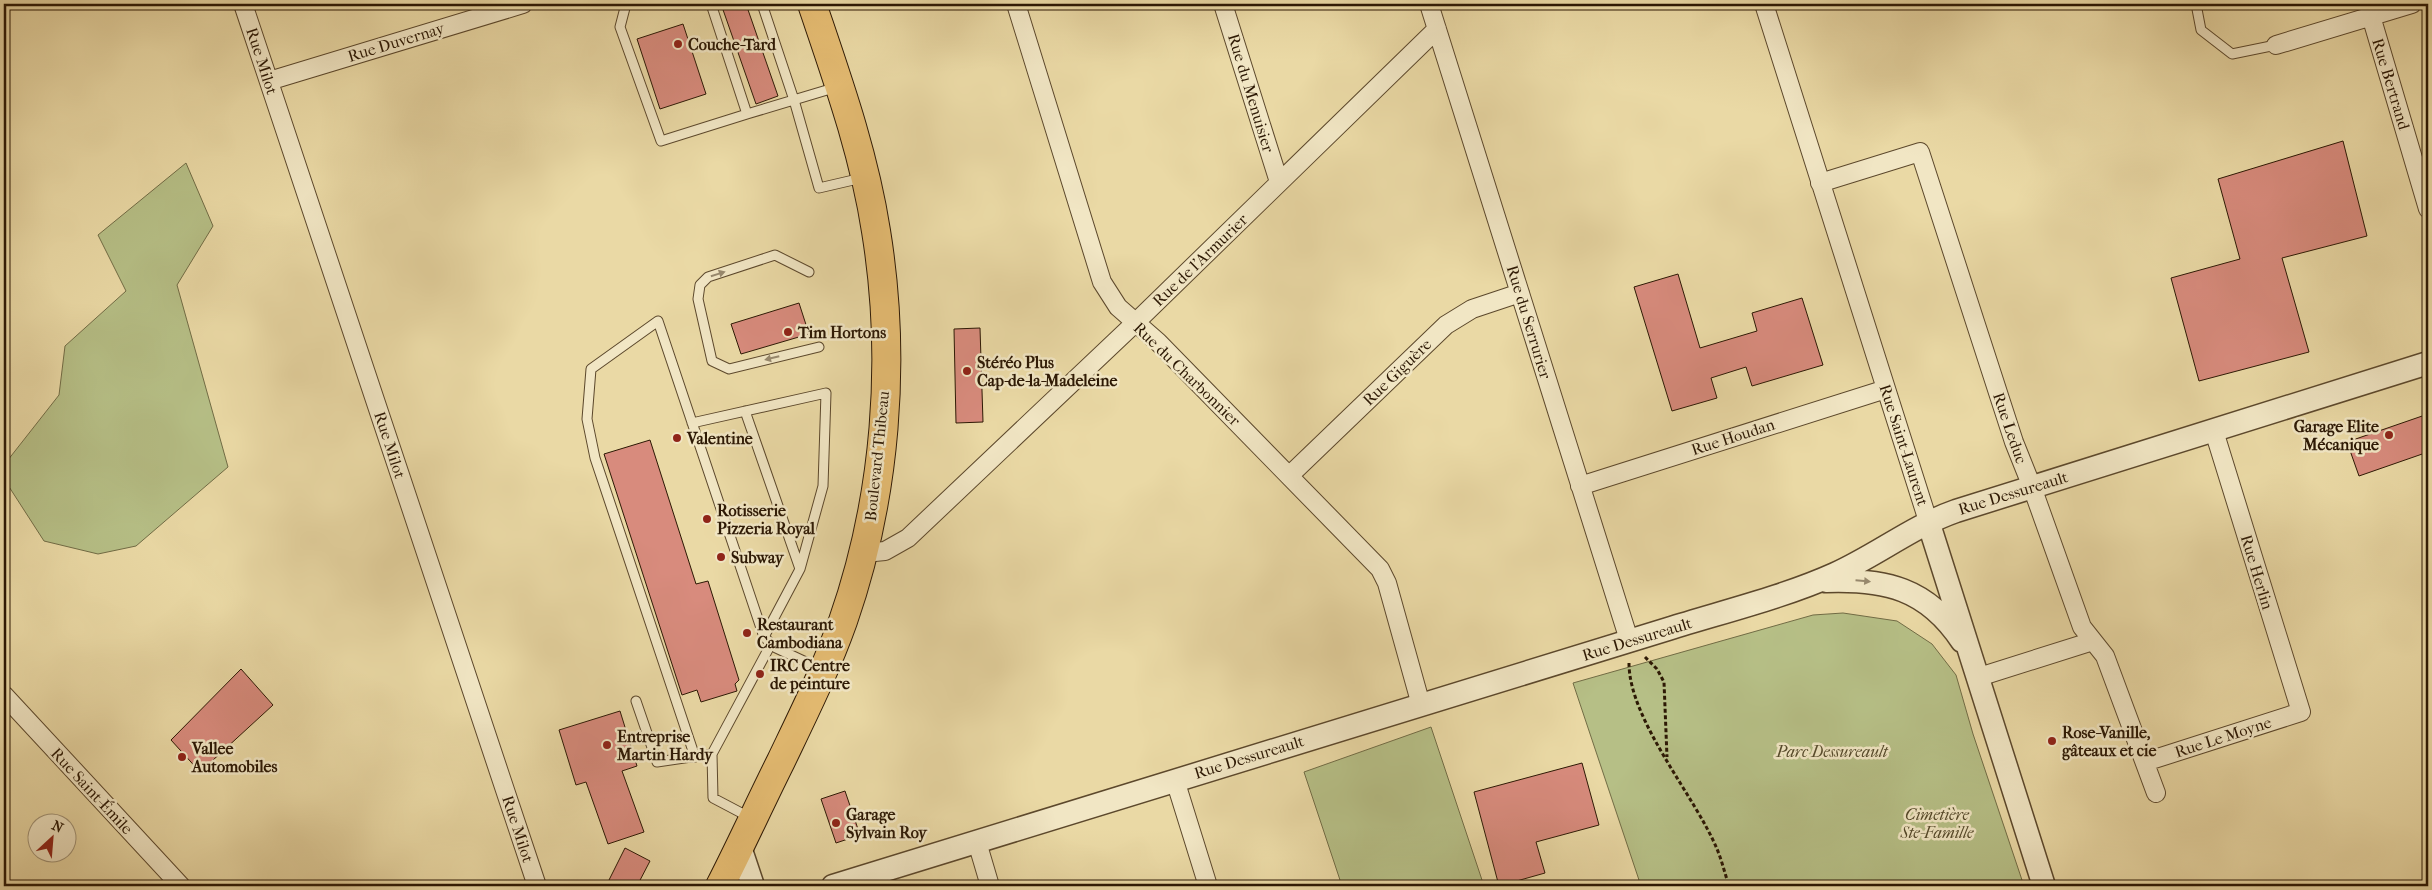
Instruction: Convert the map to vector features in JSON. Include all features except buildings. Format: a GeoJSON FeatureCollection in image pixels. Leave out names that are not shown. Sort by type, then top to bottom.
{"type":"FeatureCollection","features":[{"type":"Feature","properties":{"kind":"main road","name":"Boulevard Thibeau"},"geometry":{"type":"LineString","coordinates":[[720,886],[824,670],[842,623],[864,553],[879,463],[885,357],[882,272],[876,229],[865,178],[840,86],[812,4]]}},
{"type":"Feature","properties":{"kind":"street","name":"Rue Milot"},"geometry":{"type":"LineString","coordinates":[[243,4],[537,886]]}},
{"type":"Feature","properties":{"kind":"street","name":"Rue Duvernay"},"geometry":{"type":"LineString","coordinates":[[269,81],[523,4]]}},
{"type":"Feature","properties":{"kind":"street","name":"Rue du Charbonnier"},"geometry":{"type":"LineString","coordinates":[[1016,4],[1102,282],[1118,307],[1158,342],[1290,475],[1370,558],[1384,576],[1421,705]]}},
{"type":"Feature","properties":{"kind":"street","name":"Rue du Menuisier"},"geometry":{"type":"LineString","coordinates":[[1223,4],[1280,182]]}},
{"type":"Feature","properties":{"kind":"street","name":"Rue du Serrurier"},"geometry":{"type":"LineString","coordinates":[[1430,4],[1580,486],[1634,652]]}},
{"type":"Feature","properties":{"kind":"street","name":"Rue Saint-Laurent"},"geometry":{"type":"LineString","coordinates":[[1764,4],[2044,886]]}},
{"type":"Feature","properties":{"kind":"street"},"geometry":{"type":"LineString","coordinates":[[2276,45],[2412,4]]}},
{"type":"Feature","properties":{"kind":"street","name":"Rue Bertrand"},"geometry":{"type":"LineString","coordinates":[[2371,16],[2428,210]]}},
{"type":"Feature","properties":{"kind":"street","name":"Rue de l'Armurier"},"geometry":{"type":"LineString","coordinates":[[864,553],[885,552],[908,538],[1135,323],[1437,29]]}},
{"type":"Feature","properties":{"kind":"street","name":"Rue Leduc"},"geometry":{"type":"LineString","coordinates":[[1820,183],[1920,152],[2014,442],[2082,627],[2105,656],[2156,792]]}},
{"type":"Feature","properties":{"kind":"street","name":"Rue Giguère"},"geometry":{"type":"LineString","coordinates":[[1290,475],[1446,326],[1472,309],[1520,293]]}},
{"type":"Feature","properties":{"kind":"street","name":"Rue Dessureault"},"geometry":{"type":"LineString","coordinates":[[834,886],[1421,705],[1634,652],[1815,582],[1864,559],[1928,521],[2428,363]]}},
{"type":"Feature","properties":{"kind":"street","name":"Rue Houdan"},"geometry":{"type":"LineString","coordinates":[[1580,486],[1886,389]]}},
{"type":"Feature","properties":{"kind":"street","name":"Rue Herlin"},"geometry":{"type":"LineString","coordinates":[[2214,430],[2301,712]]}},
{"type":"Feature","properties":{"kind":"street"},"geometry":{"type":"LineString","coordinates":[[1815,582],[1874,582],[1903,589],[1946,620],[1972,656]]}},
{"type":"Feature","properties":{"kind":"street"},"geometry":{"type":"LineString","coordinates":[[1979,677],[2093,641]]}},
{"type":"Feature","properties":{"kind":"street","name":"Rue Saint-Émile"},"geometry":{"type":"LineString","coordinates":[[4,695],[181,886]]}},
{"type":"Feature","properties":{"kind":"street","name":"Rue Le Moyne"},"geometry":{"type":"LineString","coordinates":[[2146,762],[2301,712]]}},
{"type":"Feature","properties":{"kind":"street"},"geometry":{"type":"LineString","coordinates":[[1175,780],[1208,886]]}},
{"type":"Feature","properties":{"kind":"street"},"geometry":{"type":"LineString","coordinates":[[976,842],[990,886]]}},
{"type":"Feature","properties":{"kind":"street"},"geometry":{"type":"LineString","coordinates":[[740,847],[754,886]]}},
{"type":"Feature","properties":{"kind":"lane"},"geometry":{"type":"LineString","coordinates":[[626,4],[620,27],[661,141],[840,86]]}},
{"type":"Feature","properties":{"kind":"lane"},"geometry":{"type":"LineString","coordinates":[[711,4],[747,114]]}},
{"type":"Feature","properties":{"kind":"lane"},"geometry":{"type":"LineString","coordinates":[[762,4],[794,100],[819,188],[865,178]]}},
{"type":"Feature","properties":{"kind":"lane"},"geometry":{"type":"LineString","coordinates":[[2196,4],[2201,30],[2232,54],[2276,45]]}},
{"type":"Feature","properties":{"kind":"lane"},"geometry":{"type":"LineString","coordinates":[[809,272],[775,255],[708,277],[700,285],[698,299],[712,361],[728,369],[820,347]]}},
{"type":"Feature","properties":{"kind":"lane"},"geometry":{"type":"LineString","coordinates":[[695,757],[595,458],[587,420],[591,369],[658,320],[768,641],[776,648],[824,670]]}},
{"type":"Feature","properties":{"kind":"lane"},"geometry":{"type":"LineString","coordinates":[[692,423],[826,393],[823,486],[800,569],[768,641],[712,754],[713,798],[753,818]]}},
{"type":"Feature","properties":{"kind":"lane"},"geometry":{"type":"LineString","coordinates":[[745,411],[800,569]]}},
{"type":"Feature","properties":{"kind":"lane"},"geometry":{"type":"LineString","coordinates":[[636,701],[657,762],[712,754]]}},
{"type":"Feature","properties":{"kind":"path"},"geometry":{"type":"LineString","coordinates":[[1666,757],[1664,682],[1657,669],[1634,652],[1629,675],[1650,732],[1717,849],[1729,886]]}},
{"type":"Feature","properties":{"kind":"green space"},"geometry":{"type":"Polygon","coordinates":[[[186,163],[213,226],[177,285],[228,467],[136,546],[98,554],[44,541],[4,479],[4,465],[59,395],[65,346],[126,291],[98,235],[186,163]]]}},
{"type":"Feature","properties":{"kind":"green space","name":"Parc Dessureault"},"geometry":{"type":"Polygon","coordinates":[[[1843,613],[1897,621],[1932,644],[1956,675],[1973,734],[2024,886],[1641,886],[1573,683],[1813,615],[1843,613]]]}},
{"type":"Feature","properties":{"kind":"green space"},"geometry":{"type":"Polygon","coordinates":[[[1431,727],[1484,886],[1342,886],[1304,772],[1431,727]]]}},
{"type":"Feature","properties":{"kind":"place","name":"Couche-Tard"},"geometry":{"type":"Point","coordinates":[678,44]}},
{"type":"Feature","properties":{"kind":"place","name":"Tim Hortons"},"geometry":{"type":"Point","coordinates":[788,332]}},
{"type":"Feature","properties":{"kind":"place","name":"Stéréo Plus Cap-de-la-Madeleine"},"geometry":{"type":"Point","coordinates":[967,371]}},
{"type":"Feature","properties":{"kind":"place","name":"Garage Elite Mécanique"},"geometry":{"type":"Point","coordinates":[2389,435]}},
{"type":"Feature","properties":{"kind":"place","name":"Valentine"},"geometry":{"type":"Point","coordinates":[677,438]}},
{"type":"Feature","properties":{"kind":"place","name":"Rotisserie Pizzeria Royal"},"geometry":{"type":"Point","coordinates":[707,519]}},
{"type":"Feature","properties":{"kind":"place","name":"Subway"},"geometry":{"type":"Point","coordinates":[721,557]}},
{"type":"Feature","properties":{"kind":"place","name":"Restaurant Cambodiana"},"geometry":{"type":"Point","coordinates":[747,633]}},
{"type":"Feature","properties":{"kind":"place","name":"IRC Centre de peinture"},"geometry":{"type":"Point","coordinates":[760,674]}},
{"type":"Feature","properties":{"kind":"place","name":"Rose-Vanille, gâteaux et cie"},"geometry":{"type":"Point","coordinates":[2052,741]}},
{"type":"Feature","properties":{"kind":"place","name":"Entreprise Martin Hardy"},"geometry":{"type":"Point","coordinates":[607,745]}},
{"type":"Feature","properties":{"kind":"place","name":"Vallee Automobiles"},"geometry":{"type":"Point","coordinates":[182,757]}},
{"type":"Feature","properties":{"kind":"place","name":"Garage Sylvain Roy"},"geometry":{"type":"Point","coordinates":[836,823]}},
{"type":"Feature","properties":{"kind":"park label","name":"Cimetière Ste-Famille"},"geometry":{"type":"Point","coordinates":[1937,823]}}]}
